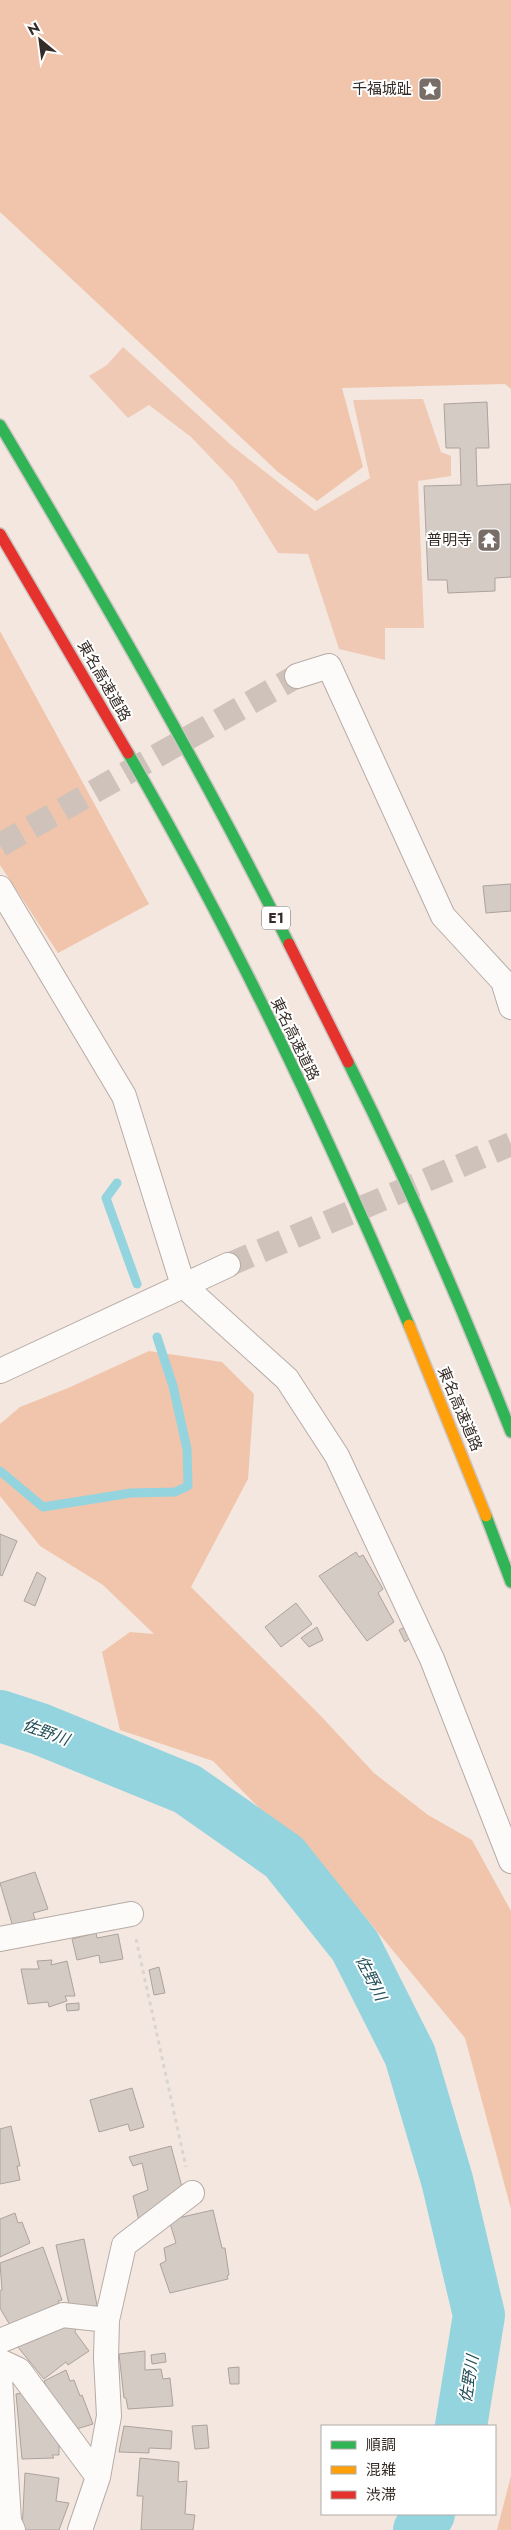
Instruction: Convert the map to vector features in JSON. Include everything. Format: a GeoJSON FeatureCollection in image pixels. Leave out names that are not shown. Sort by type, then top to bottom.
{"type":"FeatureCollection","features":[{"type":"Feature","properties":{"kind":"highway","name":"E1"},"geometry":{"type":"LineString","coordinates":[[0,425],[124,635],[259,884],[384,1134],[483,1361],[511,1432]]}},
{"type":"Feature","properties":{"kind":"highway","name":"東名高速道路"},"geometry":{"type":"LineString","coordinates":[[0,534],[104,710],[220,920],[340,1164],[460,1445],[511,1582]]}},
{"type":"Feature","properties":{"kind":"street"},"geometry":{"type":"LineString","coordinates":[[297,676],[328,666],[444,916],[507,972],[511,1007]]}},
{"type":"Feature","properties":{"kind":"street"},"geometry":{"type":"LineString","coordinates":[[0,888],[124,1096],[183,1285],[287,1379],[337,1456],[432,1659],[511,1861]]}},
{"type":"Feature","properties":{"kind":"street"},"geometry":{"type":"LineString","coordinates":[[0,1371],[228,1265]]}},
{"type":"Feature","properties":{"kind":"street"},"geometry":{"type":"LineString","coordinates":[[0,1939],[131,1914]]}},
{"type":"Feature","properties":{"kind":"street"},"geometry":{"type":"LineString","coordinates":[[80,2530],[98,2477],[108,2416],[107,2320],[124,2245],[192,2193]]}},
{"type":"Feature","properties":{"kind":"street"},"geometry":{"type":"LineString","coordinates":[[0,2341],[64,2315],[107,2320]]}},
{"type":"Feature","properties":{"kind":"street"},"geometry":{"type":"LineString","coordinates":[[0,2361],[19,2370],[98,2477]]}},
{"type":"Feature","properties":{"kind":"street"},"geometry":{"type":"LineString","coordinates":[[0,2377],[9,2521],[13,2530]]}},
{"type":"Feature","properties":{"kind":"path"},"geometry":{"type":"LineString","coordinates":[[131,1914],[192,2193]]}},
{"type":"Feature","properties":{"kind":"shaded area"},"geometry":{"type":"Polygon","coordinates":[[[0,0],[511,0],[511,389],[505,384],[342,388],[363,467],[317,501],[278,472],[0,212],[0,0]]]}},
{"type":"Feature","properties":{"kind":"shaded area"},"geometry":{"type":"Polygon","coordinates":[[[123,347],[231,445],[315,511],[370,478],[353,400],[423,399],[441,452],[451,456],[451,476],[418,481],[424,628],[385,628],[385,660],[339,649],[308,554],[278,553],[234,482],[191,437],[149,405],[128,418],[89,376],[107,365],[123,347]]]}},
{"type":"Feature","properties":{"kind":"shaded area"},"geometry":{"type":"Polygon","coordinates":[[[0,631],[149,904],[58,953],[0,865],[0,631]]]}},
{"type":"Feature","properties":{"kind":"shaded area"},"geometry":{"type":"Polygon","coordinates":[[[149,1351],[222,1362],[254,1394],[248,1479],[191,1587],[319,1714],[374,1773],[428,1815],[472,1840],[511,1911],[511,2209],[465,2038],[362,1913],[213,1761],[120,1730],[102,1652],[130,1632],[154,1634],[103,1585],[40,1546],[0,1496],[0,1424],[20,1407],[68,1388],[149,1351]]]}},
{"type":"Feature","properties":{"kind":"shaded area"},"geometry":{"type":"Polygon","coordinates":[[[511,2476],[511,2530],[497,2530],[511,2476]]]}},
{"type":"Feature","properties":{"kind":"building"},"geometry":{"type":"Polygon","coordinates":[[[487,402],[489,448],[476,448],[477,486],[511,484],[511,577],[495,578],[495,591],[448,593],[447,580],[428,580],[424,486],[461,485],[460,448],[446,448],[444,404],[487,402]]]}},
{"type":"Feature","properties":{"kind":"building"},"geometry":{"type":"Polygon","coordinates":[[[511,884],[511,911],[486,913],[483,886],[511,884]]]}},
{"type":"Feature","properties":{"kind":"building"},"geometry":{"type":"Polygon","coordinates":[[[0,1534],[17,1541],[2,1576],[0,1575],[0,1534]]]}},
{"type":"Feature","properties":{"kind":"building"},"geometry":{"type":"Polygon","coordinates":[[[356,1552],[359,1557],[363,1555],[383,1589],[378,1593],[394,1622],[367,1641],[319,1576],[356,1552]]]}},
{"type":"Feature","properties":{"kind":"building"},"geometry":{"type":"Polygon","coordinates":[[[37,1572],[46,1578],[35,1606],[24,1601],[37,1572]]]}},
{"type":"Feature","properties":{"kind":"building"},"geometry":{"type":"Polygon","coordinates":[[[296,1603],[312,1624],[281,1647],[265,1627],[296,1603]]]}},
{"type":"Feature","properties":{"kind":"building"},"geometry":{"type":"Polygon","coordinates":[[[317,1627],[323,1640],[309,1647],[301,1638],[317,1627]]]}},
{"type":"Feature","properties":{"kind":"building"},"geometry":{"type":"Polygon","coordinates":[[[405,1627],[410,1638],[405,1642],[399,1630],[405,1627]]]}},
{"type":"Feature","properties":{"kind":"building"},"geometry":{"type":"Polygon","coordinates":[[[35,1872],[48,1909],[33,1913],[35,1919],[13,1927],[0,1883],[35,1872]]]}},
{"type":"Feature","properties":{"kind":"building"},"geometry":{"type":"Polygon","coordinates":[[[96,1933],[97,1938],[118,1934],[123,1959],[100,1963],[99,1955],[77,1960],[72,1939],[96,1933]]]}},
{"type":"Feature","properties":{"kind":"building"},"geometry":{"type":"Polygon","coordinates":[[[52,1960],[51,1965],[67,1961],[75,1996],[65,1996],[67,2001],[49,2007],[48,2002],[28,2004],[21,1969],[39,1969],[37,1961],[52,1960]]]}},
{"type":"Feature","properties":{"kind":"building"},"geometry":{"type":"Polygon","coordinates":[[[159,1967],[165,1993],[154,1995],[149,1970],[159,1967]]]}},
{"type":"Feature","properties":{"kind":"building"},"geometry":{"type":"Polygon","coordinates":[[[79,2003],[79,2010],[67,2011],[66,2004],[79,2003]]]}},
{"type":"Feature","properties":{"kind":"building"},"geometry":{"type":"Polygon","coordinates":[[[132,2088],[144,2127],[130,2131],[128,2124],[99,2132],[90,2100],[132,2088]]]}},
{"type":"Feature","properties":{"kind":"building"},"geometry":{"type":"Polygon","coordinates":[[[11,2126],[20,2166],[17,2166],[20,2180],[0,2184],[0,2129],[11,2126]]]}},
{"type":"Feature","properties":{"kind":"building"},"geometry":{"type":"Polygon","coordinates":[[[171,2146],[183,2191],[139,2221],[133,2196],[148,2190],[142,2163],[133,2166],[129,2157],[171,2146]]]}},
{"type":"Feature","properties":{"kind":"building"},"geometry":{"type":"Polygon","coordinates":[[[213,2210],[222,2248],[225,2248],[228,2279],[170,2293],[160,2264],[166,2261],[164,2248],[176,2243],[169,2220],[213,2210]]]}},
{"type":"Feature","properties":{"kind":"building"},"geometry":{"type":"Polygon","coordinates":[[[15,2213],[18,2223],[22,2222],[30,2243],[0,2257],[0,2219],[15,2213]]]}},
{"type":"Feature","properties":{"kind":"building"},"geometry":{"type":"Polygon","coordinates":[[[84,2239],[98,2310],[70,2309],[56,2245],[84,2239]]]}},
{"type":"Feature","properties":{"kind":"building"},"geometry":{"type":"Polygon","coordinates":[[[43,2247],[62,2300],[58,2301],[62,2308],[11,2327],[0,2308],[0,2291],[2,2290],[0,2263],[43,2247]]]}},
{"type":"Feature","properties":{"kind":"building"},"geometry":{"type":"Polygon","coordinates":[[[56,2323],[61,2329],[62,2323],[76,2326],[75,2332],[89,2351],[68,2365],[66,2362],[44,2379],[17,2346],[32,2333],[37,2340],[56,2323]]]}},
{"type":"Feature","properties":{"kind":"building"},"geometry":{"type":"Polygon","coordinates":[[[145,2351],[145,2370],[161,2369],[163,2379],[170,2378],[173,2406],[128,2409],[126,2398],[124,2398],[119,2354],[145,2351]]]}},
{"type":"Feature","properties":{"kind":"building"},"geometry":{"type":"Polygon","coordinates":[[[165,2353],[166,2362],[152,2364],[151,2355],[165,2353]]]}},
{"type":"Feature","properties":{"kind":"building"},"geometry":{"type":"Polygon","coordinates":[[[239,2367],[239,2384],[230,2384],[228,2368],[239,2367]]]}},
{"type":"Feature","properties":{"kind":"building"},"geometry":{"type":"Polygon","coordinates":[[[66,2370],[70,2381],[74,2380],[80,2396],[82,2395],[93,2424],[73,2430],[45,2391],[47,2388],[44,2381],[66,2370]]]}},
{"type":"Feature","properties":{"kind":"building"},"geometry":{"type":"Polygon","coordinates":[[[31,2392],[67,2445],[59,2445],[59,2455],[52,2455],[54,2458],[22,2459],[16,2394],[31,2392]]]}},
{"type":"Feature","properties":{"kind":"building"},"geometry":{"type":"Polygon","coordinates":[[[207,2425],[209,2448],[195,2449],[192,2426],[207,2425]]]}},
{"type":"Feature","properties":{"kind":"building"},"geometry":{"type":"Polygon","coordinates":[[[124,2426],[172,2431],[171,2449],[149,2448],[149,2453],[119,2452],[124,2426]]]}},
{"type":"Feature","properties":{"kind":"building"},"geometry":{"type":"Polygon","coordinates":[[[140,2458],[179,2462],[178,2482],[187,2481],[185,2514],[195,2515],[193,2530],[141,2530],[143,2496],[137,2496],[140,2458]]]}},
{"type":"Feature","properties":{"kind":"building"},"geometry":{"type":"Polygon","coordinates":[[[25,2473],[59,2478],[56,2501],[69,2503],[59,2530],[22,2530],[25,2473]]]}},
{"type":"Feature","properties":{"kind":"waterway"},"geometry":{"type":"LineString","coordinates":[[117,1183],[106,1198],[137,1284]]}},
{"type":"Feature","properties":{"kind":"waterway"},"geometry":{"type":"LineString","coordinates":[[0,1471],[43,1507],[131,1493],[175,1492],[188,1486],[187,1449],[173,1386],[157,1337]]}},
{"type":"Feature","properties":{"kind":"waterway","name":"佐野川"},"geometry":{"type":"LineString","coordinates":[[0,1716],[40,1729],[187,1789],[284,1857],[355,1946],[410,2055],[447,2180],[479,2315],[461,2425]]}},
{"type":"Feature","properties":{"kind":"waterway","name":"佐野川"},"geometry":{"type":"LineString","coordinates":[[419,2530],[428,2515]]}},
{"type":"Feature","properties":{"kind":"tunnel"},"geometry":{"type":"LineString","coordinates":[[0,845],[297,676]]}},
{"type":"Feature","properties":{"kind":"tunnel"},"geometry":{"type":"LineString","coordinates":[[228,1265],[511,1144]]}},
{"type":"Feature","properties":{"kind":"traffic: fast"},"geometry":{"type":"LineString","coordinates":[[0,425],[149,681],[289,944]]}},
{"type":"Feature","properties":{"kind":"traffic: fast"},"geometry":{"type":"LineString","coordinates":[[128,753],[242,963],[345,1179],[409,1325]]}},
{"type":"Feature","properties":{"kind":"traffic: fast"},"geometry":{"type":"LineString","coordinates":[[348,1062],[434,1245],[511,1432]]}},
{"type":"Feature","properties":{"kind":"traffic: fast"},"geometry":{"type":"LineString","coordinates":[[486,1516],[511,1582]]}},
{"type":"Feature","properties":{"kind":"traffic: slow"},"geometry":{"type":"LineString","coordinates":[[409,1325],[486,1516]]}},
{"type":"Feature","properties":{"kind":"traffic: jam"},"geometry":{"type":"LineString","coordinates":[[0,534],[128,753]]}},
{"type":"Feature","properties":{"kind":"traffic: jam"},"geometry":{"type":"LineString","coordinates":[[289,944],[348,1062]]}},
{"type":"Feature","properties":{"kind":"place","name":"千福城趾"},"geometry":{"type":"Point","coordinates":[430,89]}},
{"type":"Feature","properties":{"kind":"place","name":"普明寺"},"geometry":{"type":"Point","coordinates":[489,540]}}]}
